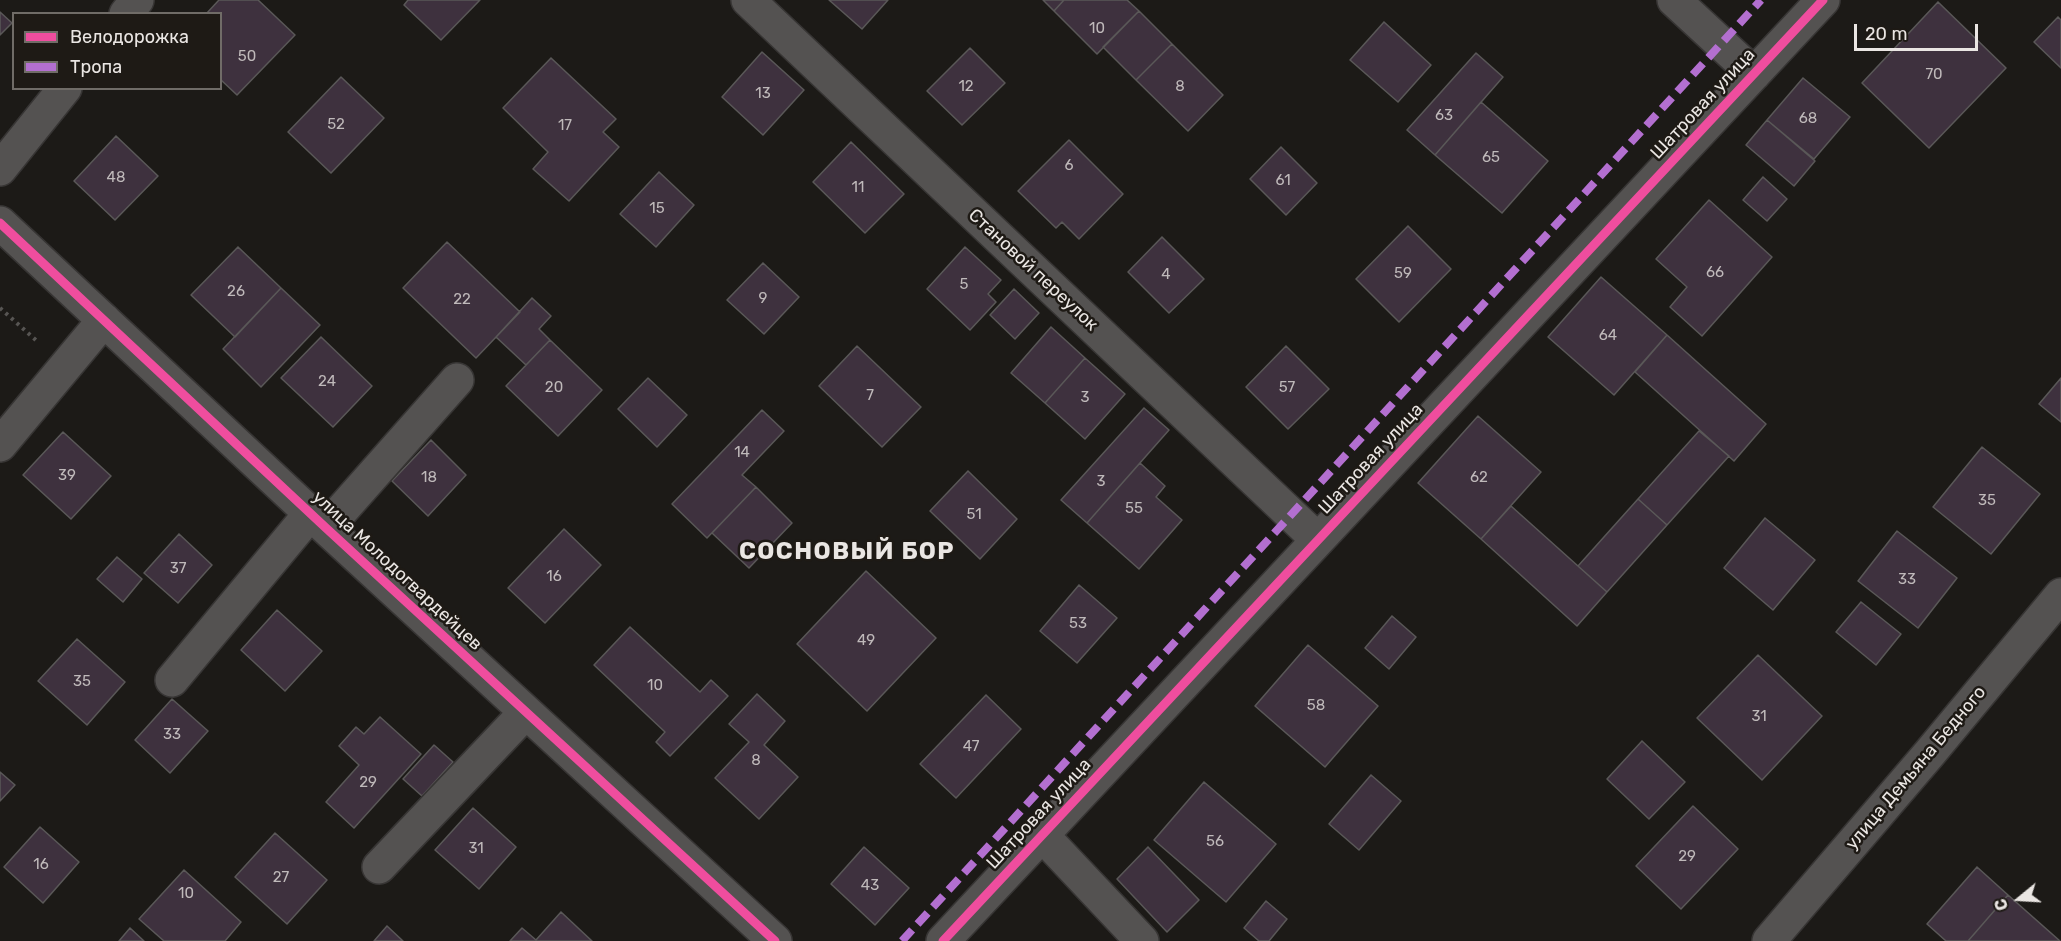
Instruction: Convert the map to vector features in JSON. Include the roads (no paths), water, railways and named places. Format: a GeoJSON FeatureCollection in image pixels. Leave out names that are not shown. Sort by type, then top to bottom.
{"type":"FeatureCollection","features":[{"type":"Feature","properties":{"kind":"street"},"geometry":{"type":"LineString","coordinates":[[128,12],[137,0]]}},
{"type":"Feature","properties":{"kind":"street","name":"Становой переулок"},"geometry":{"type":"LineString","coordinates":[[748,0],[1318,540]]}},
{"type":"Feature","properties":{"kind":"street"},"geometry":{"type":"LineString","coordinates":[[1674,0],[1754,74]]}},
{"type":"Feature","properties":{"kind":"street","name":"Шатровая улица"},"geometry":{"type":"LineString","coordinates":[[943,941],[1823,0]]}},
{"type":"Feature","properties":{"kind":"street"},"geometry":{"type":"LineString","coordinates":[[0,169],[63,90]]}},
{"type":"Feature","properties":{"kind":"street","name":"улица Молодогвардейцев"},"geometry":{"type":"LineString","coordinates":[[0,223],[318,521],[775,941]]}},
{"type":"Feature","properties":{"kind":"street"},"geometry":{"type":"LineString","coordinates":[[0,445],[104,320]]}},
{"type":"Feature","properties":{"kind":"street"},"geometry":{"type":"LineString","coordinates":[[172,680],[318,521],[457,380]]}},
{"type":"Feature","properties":{"kind":"street","name":"улица Демьяна Бедного"},"geometry":{"type":"LineString","coordinates":[[1769,941],[2061,595]]}},
{"type":"Feature","properties":{"kind":"street"},"geometry":{"type":"LineString","coordinates":[[379,867],[526,712]]}},
{"type":"Feature","properties":{"kind":"street"},"geometry":{"type":"LineString","coordinates":[[1042,835],[1142,941]]}},
{"type":"Feature","properties":{"kind":"district","name":"СОСНОВЫЙ БОР"},"geometry":{"type":"Point","coordinates":[847,552]}}]}
